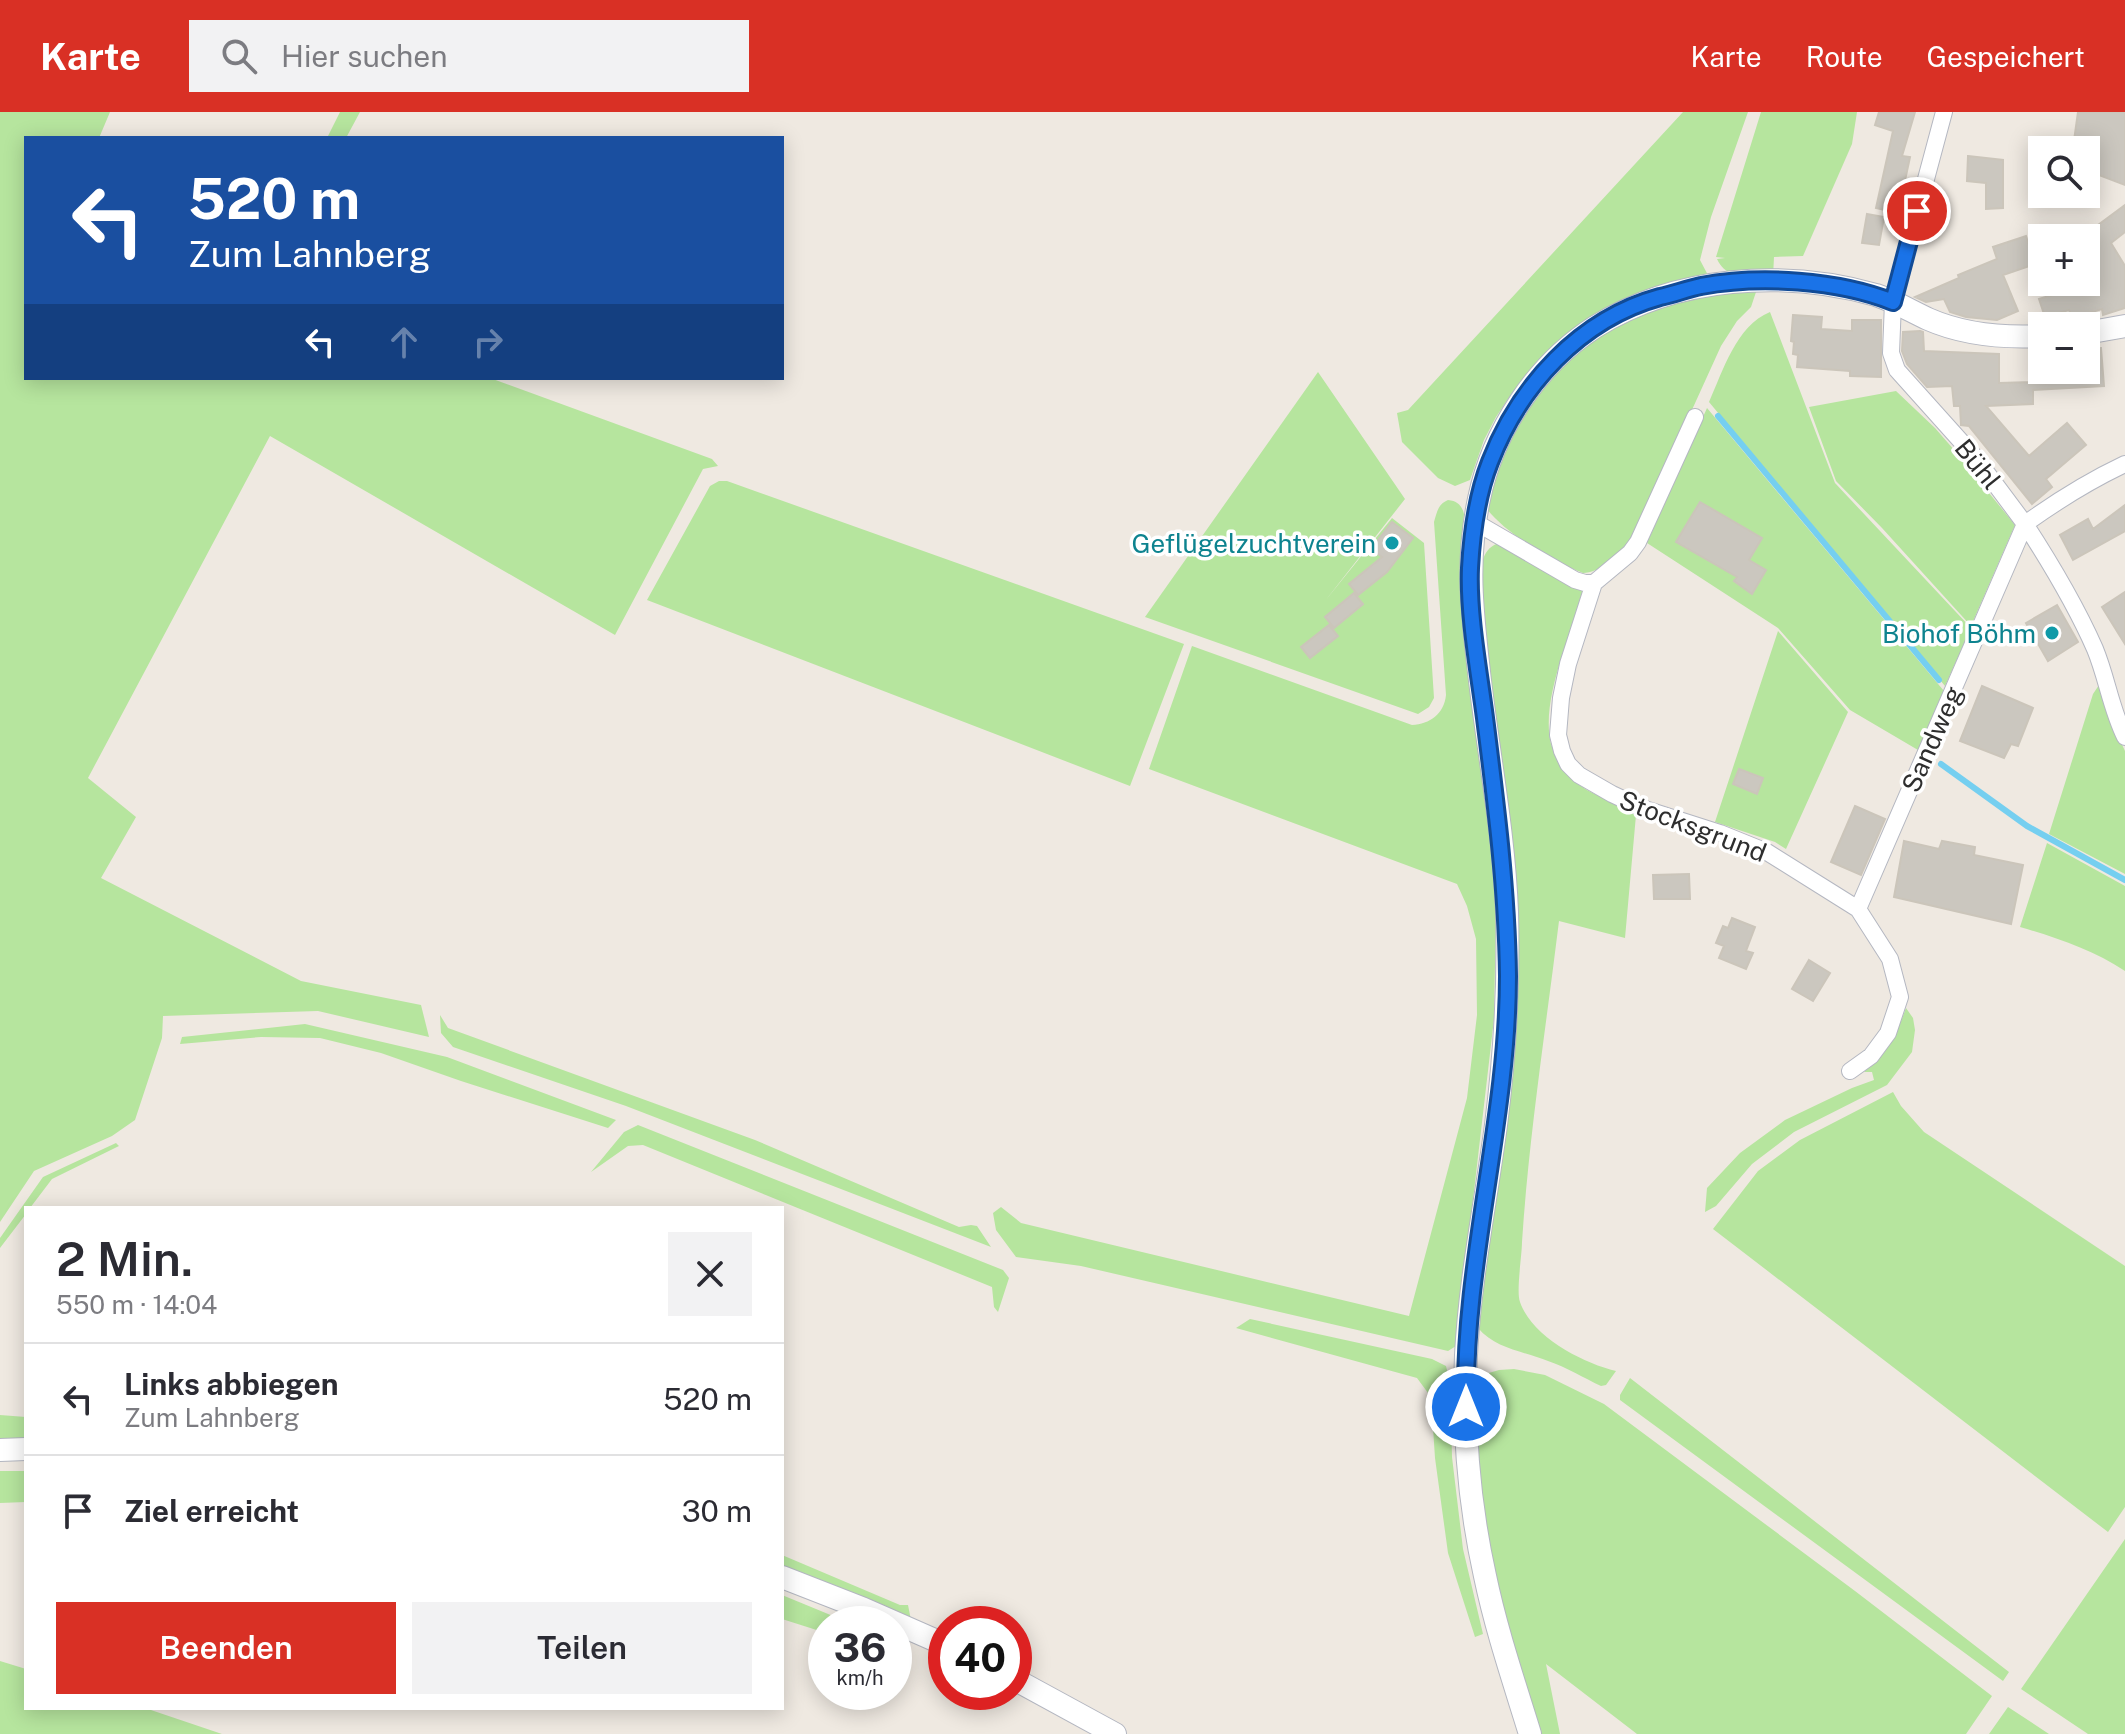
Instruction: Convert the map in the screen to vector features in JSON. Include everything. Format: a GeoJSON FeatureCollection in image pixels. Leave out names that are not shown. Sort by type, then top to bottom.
{"type":"FeatureCollection","features":[{"type":"Feature","properties":{"kind":"street","name":"Bühl"},"geometry":{"type":"LineString","coordinates":[[1944,112],[1893,302],[1891,353],[1897,370],[1975,457],[2025,524],[2061,583],[2096,652],[2125,737]]}},
{"type":"Feature","properties":{"kind":"street"},"geometry":{"type":"LineString","coordinates":[[1530,1734],[1484,1575],[1467,1449],[1467,1341],[1497,1120],[1508,980],[1503,860],[1473,622],[1470,571],[1475,522],[1490,459],[1519,404],[1549,366],[1571,345],[1618,314],[1645,302],[1699,286],[1783,281],[1814,283],[1893,302],[1959,330],[1991,336],[2028,336]]}},
{"type":"Feature","properties":{"kind":"street"},"geometry":{"type":"LineString","coordinates":[[2100,330],[2125,326]]}},
{"type":"Feature","properties":{"kind":"street"},"geometry":{"type":"LineString","coordinates":[[1475,522],[1575,580],[1594,583],[1630,553],[1638,542],[1695,417]]}},
{"type":"Feature","properties":{"kind":"street"},"geometry":{"type":"LineString","coordinates":[[2025,524],[2089,481],[2125,464]]}},
{"type":"Feature","properties":{"kind":"street","name":"Sandweg"},"geometry":{"type":"LineString","coordinates":[[1858,909],[2025,524]]}},
{"type":"Feature","properties":{"kind":"street","name":"Stocksgrund"},"geometry":{"type":"LineString","coordinates":[[1594,583],[1568,664],[1561,698],[1558,735],[1568,764],[1587,781],[1632,803],[1767,852],[1858,909],[1890,959],[1900,997],[1888,1033],[1871,1056],[1850,1071]]}},
{"type":"Feature","properties":{"kind":"street"},"geometry":{"type":"LineString","coordinates":[[0,1450],[24,1449]]}},
{"type":"Feature","properties":{"kind":"street"},"geometry":{"type":"LineString","coordinates":[[784,1578],[928,1637]]}},
{"type":"Feature","properties":{"kind":"street"},"geometry":{"type":"LineString","coordinates":[[1032,1689],[1115,1734]]}},
{"type":"Feature","properties":{"kind":"green space"},"geometry":{"type":"Polygon","coordinates":[[[0,112],[110,112],[100,136],[24,136],[24,380],[495,380],[712,459],[718,466],[703,469],[615,635],[270,436],[88,778],[136,817],[101,878],[301,981],[421,1005],[429,1037],[318,1011],[163,1016],[162,1038],[135,1120],[112,1136],[34,1171],[0,1222],[0,112]]]}},
{"type":"Feature","properties":{"kind":"green space"},"geometry":{"type":"Polygon","coordinates":[[[340,112],[360,112],[347,136],[328,136],[340,112]]]}},
{"type":"Feature","properties":{"kind":"green space"},"geometry":{"type":"Polygon","coordinates":[[[1683,112],[1748,112],[1711,217],[1700,260],[1710,279],[1540,360],[1496,417],[1470,480],[1455,486],[1438,478],[1402,442],[1397,413],[1408,410],[1683,112]]]}},
{"type":"Feature","properties":{"kind":"green space"},"geometry":{"type":"Polygon","coordinates":[[[1761,112],[1857,112],[1852,144],[1803,256],[1774,257],[1773,277],[1734,275],[1717,259],[1725,258],[1716,257],[1761,112]]]}},
{"type":"Feature","properties":{"kind":"green space"},"geometry":{"type":"Polygon","coordinates":[[[1756,292],[1751,307],[1737,321],[1721,346],[1641,522],[1614,559],[1583,573],[1531,546],[1487,509],[1503,450],[1543,385],[1588,342],[1646,310],[1722,293],[1756,292]]]}},
{"type":"Feature","properties":{"kind":"green space"},"geometry":{"type":"Polygon","coordinates":[[[1770,312],[1835,483],[1971,628],[1945,686],[1709,402],[1739,338],[1770,312]]]}},
{"type":"Feature","properties":{"kind":"green space"},"geometry":{"type":"Polygon","coordinates":[[[1318,372],[1405,499],[1325,601],[1392,518],[1424,543],[1434,698],[1429,707],[1418,714],[1145,617],[1318,372]]]}},
{"type":"Feature","properties":{"kind":"green space"},"geometry":{"type":"Polygon","coordinates":[[[1896,391],[1935,428],[2015,525],[1971,626],[1836,481],[1809,407],[1896,391]]]}},
{"type":"Feature","properties":{"kind":"green space"},"geometry":{"type":"Polygon","coordinates":[[[1707,408],[1944,691],[1918,750],[1850,710],[1778,628],[1647,543],[1707,408]]]}},
{"type":"Feature","properties":{"kind":"green space"},"geometry":{"type":"Polygon","coordinates":[[[727,481],[1184,644],[1130,786],[647,600],[710,486],[727,481]]]}},
{"type":"Feature","properties":{"kind":"green space"},"geometry":{"type":"Polygon","coordinates":[[[1448,500],[1459,504],[1464,514],[1461,587],[1496,912],[1494,1019],[1456,1346],[1448,1351],[1081,1266],[1016,1257],[996,1230],[993,1213],[1001,1207],[1021,1223],[1409,1316],[1467,1098],[1477,1015],[1476,939],[1457,884],[1149,769],[1192,646],[1412,725],[1435,717],[1446,695],[1434,522],[1440,506],[1448,500]]]}},
{"type":"Feature","properties":{"kind":"green space"},"geometry":{"type":"Polygon","coordinates":[[[1499,543],[1586,588],[1554,686],[1549,726],[1551,744],[1564,768],[1580,785],[1634,811],[1636,815],[1625,938],[1559,921],[1533,1121],[1519,1282],[1520,1302],[1535,1326],[1574,1355],[1616,1371],[1606,1385],[1601,1386],[1555,1363],[1501,1345],[1478,1328],[1512,1060],[1519,977],[1516,893],[1482,609],[1482,562],[1491,547],[1499,543]]]}},
{"type":"Feature","properties":{"kind":"green space"},"geometry":{"type":"Polygon","coordinates":[[[1778,631],[1848,712],[1786,849],[1775,842],[1715,822],[1778,631]]]}},
{"type":"Feature","properties":{"kind":"green space"},"geometry":{"type":"Polygon","coordinates":[[[2099,685],[2125,751],[2125,874],[2049,834],[2093,694],[2099,685]]]}},
{"type":"Feature","properties":{"kind":"green space"},"geometry":{"type":"Polygon","coordinates":[[[2047,843],[2125,886],[2125,971],[2074,945],[2020,927],[2047,843]]]}},
{"type":"Feature","properties":{"kind":"green space"},"geometry":{"type":"Polygon","coordinates":[[[1906,1008],[1913,1018],[1915,1030],[1912,1052],[1887,1085],[1794,1132],[1752,1164],[1716,1206],[1705,1212],[1707,1188],[1740,1153],[1785,1120],[1874,1080],[1872,1072],[1864,1072],[1890,1043],[1906,1008]]]}},
{"type":"Feature","properties":{"kind":"green space"},"geometry":{"type":"Polygon","coordinates":[[[440,1015],[448,1028],[755,1140],[959,1227],[977,1226],[991,1247],[626,1106],[453,1047],[441,1033],[440,1015]]]}},
{"type":"Feature","properties":{"kind":"green space"},"geometry":{"type":"Polygon","coordinates":[[[305,1024],[447,1057],[616,1120],[608,1128],[381,1053],[320,1038],[261,1037],[180,1044],[182,1037],[305,1024]]]}},
{"type":"Feature","properties":{"kind":"green space"},"geometry":{"type":"Polygon","coordinates":[[[1893,1092],[1924,1132],[2125,1266],[2125,1507],[2108,1532],[1713,1229],[1758,1171],[1800,1140],[1893,1092]]]}},
{"type":"Feature","properties":{"kind":"green space"},"geometry":{"type":"Polygon","coordinates":[[[638,1125],[1003,1270],[1009,1278],[998,1312],[994,1307],[992,1287],[643,1145],[628,1146],[591,1172],[624,1132],[638,1125]]]}},
{"type":"Feature","properties":{"kind":"green space"},"geometry":{"type":"Polygon","coordinates":[[[116,1143],[119,1146],[52,1179],[32,1206],[24,1206],[24,1217],[0,1248],[0,1238],[43,1177],[116,1143]]]}},
{"type":"Feature","properties":{"kind":"green space"},"geometry":{"type":"Polygon","coordinates":[[[1250,1319],[1432,1359],[1446,1366],[1450,1383],[1452,1457],[1463,1549],[1483,1634],[1475,1637],[1448,1553],[1435,1458],[1431,1397],[1417,1378],[1236,1328],[1250,1319]]]}},
{"type":"Feature","properties":{"kind":"green space"},"geometry":{"type":"Polygon","coordinates":[[[1514,1369],[1545,1375],[1604,1404],[1992,1696],[1966,1734],[1637,1734],[1546,1664],[1560,1734],[1534,1734],[1487,1549],[1473,1393],[1482,1375],[1514,1369]]]}},
{"type":"Feature","properties":{"kind":"green space"},"geometry":{"type":"Polygon","coordinates":[[[1630,1378],[2009,1672],[2003,1681],[1620,1400],[1630,1378]]]}},
{"type":"Feature","properties":{"kind":"green space"},"geometry":{"type":"Polygon","coordinates":[[[0,1415],[24,1417],[24,1438],[0,1439],[0,1415]]]}},
{"type":"Feature","properties":{"kind":"green space"},"geometry":{"type":"Polygon","coordinates":[[[0,1471],[24,1471],[24,1502],[0,1503],[0,1471]]]}},
{"type":"Feature","properties":{"kind":"green space"},"geometry":{"type":"Polygon","coordinates":[[[2125,1539],[2125,1734],[2088,1734],[2021,1689],[2125,1539]]]}},
{"type":"Feature","properties":{"kind":"green space"},"geometry":{"type":"Polygon","coordinates":[[[784,1556],[900,1605],[908,1605],[875,1606],[784,1571],[784,1556]]]}},
{"type":"Feature","properties":{"kind":"green space"},"geometry":{"type":"Polygon","coordinates":[[[784,1596],[809,1606],[808,1627],[784,1620],[784,1596]]]}},
{"type":"Feature","properties":{"kind":"green space"},"geometry":{"type":"Polygon","coordinates":[[[0,1661],[24,1668],[24,1710],[151,1710],[222,1734],[0,1734],[0,1661]]]}},
{"type":"Feature","properties":{"kind":"green space"},"geometry":{"type":"Polygon","coordinates":[[[2008,1707],[2049,1734],[1989,1734],[2008,1707]]]}},
{"type":"Feature","properties":{"kind":"building"},"geometry":{"type":"Polygon","coordinates":[[[1879,112],[1915,112],[1902,156],[1910,157],[1898,213],[1876,208],[1893,131],[1875,125],[1879,112]]]}},
{"type":"Feature","properties":{"kind":"building"},"geometry":{"type":"Polygon","coordinates":[[[2078,112],[2125,112],[2125,185],[2100,175],[2100,136],[2075,136],[2078,112]]]}},
{"type":"Feature","properties":{"kind":"building"},"geometry":{"type":"Polygon","coordinates":[[[1968,156],[2003,160],[2003,208],[1986,209],[1986,183],[1967,181],[1968,156]]]}},
{"type":"Feature","properties":{"kind":"building"},"geometry":{"type":"Polygon","coordinates":[[[2125,205],[2125,232],[2111,243],[2125,266],[2125,308],[2103,315],[2102,309],[2092,312],[2043,312],[2039,299],[2049,296],[2100,296],[2099,224],[2125,205]]]}},
{"type":"Feature","properties":{"kind":"building"},"geometry":{"type":"Polygon","coordinates":[[[1867,214],[1884,217],[1879,245],[1862,243],[1867,214]]]}},
{"type":"Feature","properties":{"kind":"building"},"geometry":{"type":"Polygon","coordinates":[[[2026,236],[2028,266],[2003,275],[2018,311],[1997,320],[1966,317],[1950,312],[1944,299],[1926,302],[1915,297],[1997,259],[1993,247],[2026,236]]]}},
{"type":"Feature","properties":{"kind":"building"},"geometry":{"type":"Polygon","coordinates":[[[1793,315],[1822,317],[1821,329],[1852,331],[1852,320],[1881,320],[1881,377],[1850,376],[1850,371],[1797,367],[1798,355],[1793,354],[1794,342],[1791,341],[1793,315]]]}},
{"type":"Feature","properties":{"kind":"building"},"geometry":{"type":"Polygon","coordinates":[[[1903,332],[1923,332],[1924,351],[1999,354],[1999,383],[2100,384],[2101,348],[2104,386],[2033,390],[2033,404],[1986,406],[2029,456],[2067,423],[2086,445],[2046,479],[2052,487],[2032,504],[1969,426],[1961,425],[1960,406],[1954,406],[1952,386],[1927,387],[1907,364],[1902,351],[1903,332]]]}},
{"type":"Feature","properties":{"kind":"building"},"geometry":{"type":"Polygon","coordinates":[[[1700,502],[1762,538],[1749,560],[1766,570],[1752,594],[1734,581],[1737,577],[1676,542],[1700,502]]]}},
{"type":"Feature","properties":{"kind":"building"},"geometry":{"type":"Polygon","coordinates":[[[2125,505],[2125,531],[2073,560],[2060,535],[2088,519],[2093,529],[2125,505]]]}},
{"type":"Feature","properties":{"kind":"building"},"geometry":{"type":"Polygon","coordinates":[[[1392,522],[1413,538],[1387,572],[1358,595],[1349,584],[1382,557],[1371,549],[1392,522]]]}},
{"type":"Feature","properties":{"kind":"building"},"geometry":{"type":"Polygon","coordinates":[[[2125,592],[2125,644],[2102,607],[2125,592]]]}},
{"type":"Feature","properties":{"kind":"building"},"geometry":{"type":"Polygon","coordinates":[[[1354,593],[1363,604],[1334,628],[1325,617],[1354,593]]]}},
{"type":"Feature","properties":{"kind":"building","name":"Biohof Böhm"},"geometry":{"type":"Polygon","coordinates":[[[2057,605],[2078,642],[2048,661],[2026,623],[2057,605]]]}},
{"type":"Feature","properties":{"kind":"building"},"geometry":{"type":"Polygon","coordinates":[[[1329,625],[1338,636],[1310,658],[1301,647],[1329,625]]]}},
{"type":"Feature","properties":{"kind":"building"},"geometry":{"type":"Polygon","coordinates":[[[1982,686],[2033,708],[2018,746],[2011,744],[2004,758],[1960,741],[1982,686]]]}},
{"type":"Feature","properties":{"kind":"building"},"geometry":{"type":"Polygon","coordinates":[[[1739,769],[1763,778],[1757,794],[1733,784],[1739,769]]]}},
{"type":"Feature","properties":{"kind":"building"},"geometry":{"type":"Polygon","coordinates":[[[1855,806],[1885,819],[1861,875],[1831,862],[1855,806]]]}},
{"type":"Feature","properties":{"kind":"building"},"geometry":{"type":"Polygon","coordinates":[[[1904,841],[1939,849],[1942,841],[1975,847],[1974,855],[2023,865],[2011,924],[1894,897],[1904,841]]]}},
{"type":"Feature","properties":{"kind":"building"},"geometry":{"type":"Polygon","coordinates":[[[1689,874],[1690,899],[1654,899],[1653,875],[1689,874]]]}},
{"type":"Feature","properties":{"kind":"building"},"geometry":{"type":"Polygon","coordinates":[[[1732,918],[1755,927],[1746,951],[1753,953],[1746,969],[1719,958],[1724,946],[1716,943],[1723,926],[1728,928],[1732,918]]]}},
{"type":"Feature","properties":{"kind":"building"},"geometry":{"type":"Polygon","coordinates":[[[1809,960],[1830,973],[1813,1001],[1792,989],[1809,960]]]}},
{"type":"Feature","properties":{"kind":"waterway"},"geometry":{"type":"LineString","coordinates":[[1718,416],[1939,680]]}},
{"type":"Feature","properties":{"kind":"waterway"},"geometry":{"type":"LineString","coordinates":[[1941,764],[2027,826],[2125,880]]}},
{"type":"Feature","properties":{"kind":"place","name":"Geflügelzuchtverein"},"geometry":{"type":"Point","coordinates":[1392,543]}},
{"type":"Feature","properties":{"kind":"place","name":"Biohof Böhm"},"geometry":{"type":"Point","coordinates":[2052,633]}},
{"type":"Feature","properties":{"kind":"route"},"geometry":{"type":"LineString","coordinates":[[1466,1407],[1469,1319],[1497,1120],[1508,980],[1503,860],[1473,622],[1470,571],[1475,522],[1490,459],[1519,404],[1549,366],[1594,328],[1645,302],[1699,286],[1789,281],[1837,286],[1893,302],[1917,211]]}}]}
